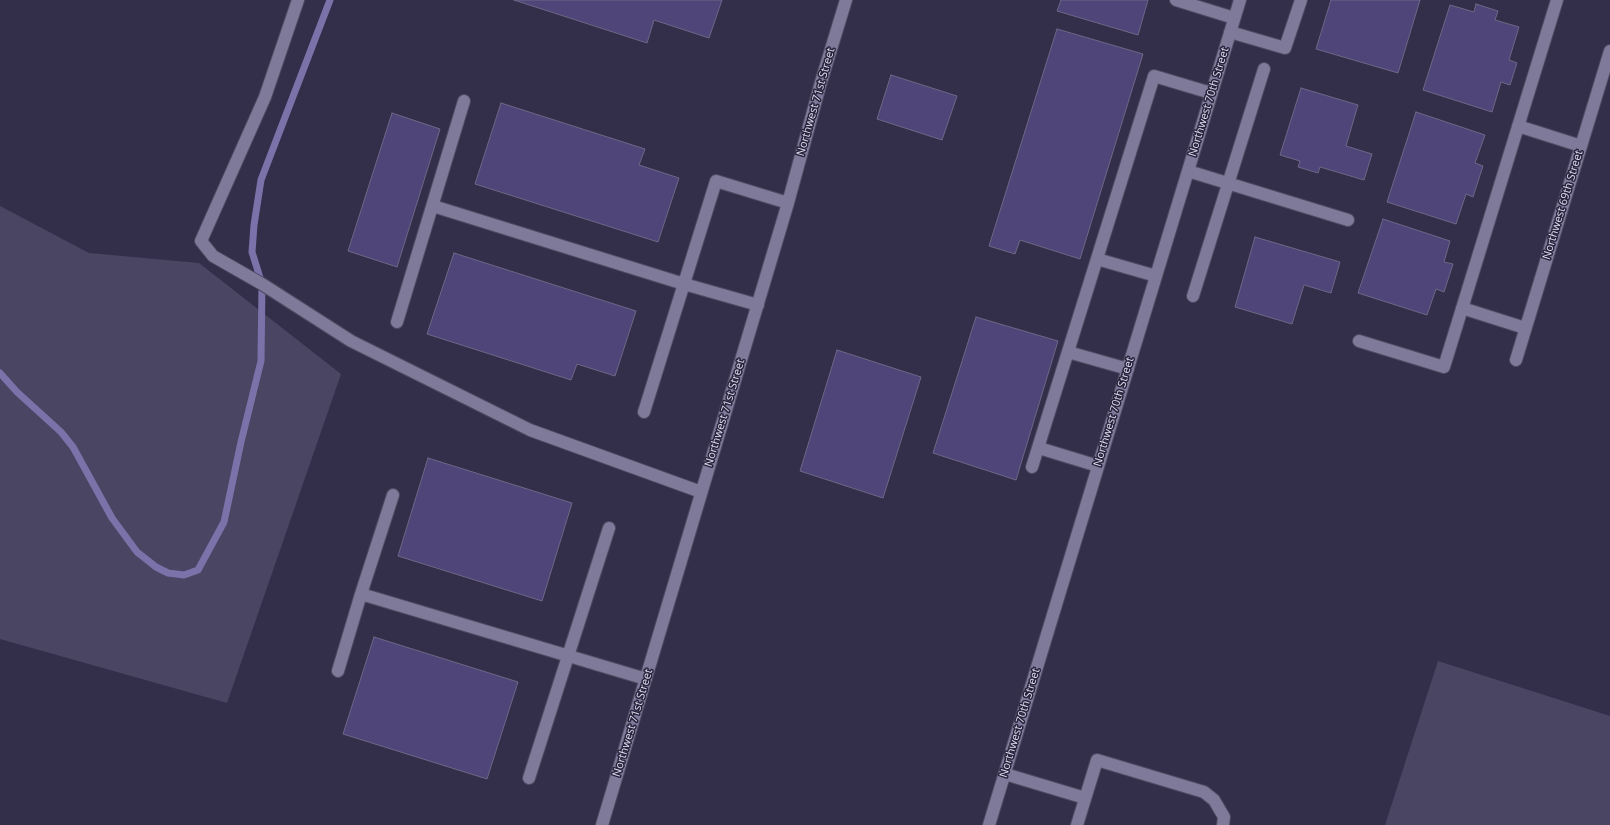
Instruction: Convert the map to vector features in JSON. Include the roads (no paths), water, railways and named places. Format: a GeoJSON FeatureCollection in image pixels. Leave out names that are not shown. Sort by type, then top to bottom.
{"type":"FeatureCollection","features":[{"type":"Feature","properties":{"kind":"street"},"geometry":{"type":"LineString","coordinates":[[298,0],[265,97],[201,241],[213,256],[262,284],[351,341],[530,430],[701,492]]}},
{"type":"Feature","properties":{"kind":"street","name":"Northwest 71st Street"},"geometry":{"type":"LineString","coordinates":[[602,825],[788,203],[821,82],[846,0]]}},
{"type":"Feature","properties":{"kind":"street"},"geometry":{"type":"LineString","coordinates":[[1176,0],[1234,18]]}},
{"type":"Feature","properties":{"kind":"street","name":"Northwest 70th Street"},"geometry":{"type":"LineString","coordinates":[[989,825],[1240,0]]}},
{"type":"Feature","properties":{"kind":"street"},"geometry":{"type":"LineString","coordinates":[[1230,32],[1285,48],[1301,0]]}},
{"type":"Feature","properties":{"kind":"street"},"geometry":{"type":"LineString","coordinates":[[1359,341],[1444,367],[1557,0]]}},
{"type":"Feature","properties":{"kind":"street","name":"Northwest 69th Street"},"geometry":{"type":"LineString","coordinates":[[1516,360],[1610,51]]}},
{"type":"Feature","properties":{"kind":"street"},"geometry":{"type":"LineString","coordinates":[[1193,296],[1264,69]]}},
{"type":"Feature","properties":{"kind":"street"},"geometry":{"type":"LineString","coordinates":[[1032,467],[1154,76],[1211,93]]}},
{"type":"Feature","properties":{"kind":"street"},"geometry":{"type":"LineString","coordinates":[[397,322],[464,101]]}},
{"type":"Feature","properties":{"kind":"street"},"geometry":{"type":"LineString","coordinates":[[1518,126],[1581,146]]}},
{"type":"Feature","properties":{"kind":"street"},"geometry":{"type":"LineString","coordinates":[[1188,171],[1348,220]]}},
{"type":"Feature","properties":{"kind":"street"},"geometry":{"type":"LineString","coordinates":[[644,412],[716,181],[788,203]]}},
{"type":"Feature","properties":{"kind":"street"},"geometry":{"type":"LineString","coordinates":[[433,206],[684,284],[758,304]]}},
{"type":"Feature","properties":{"kind":"street"},"geometry":{"type":"LineString","coordinates":[[1097,259],[1156,276]]}},
{"type":"Feature","properties":{"kind":"street"},"geometry":{"type":"LineString","coordinates":[[1462,308],[1525,328]]}},
{"type":"Feature","properties":{"kind":"street"},"geometry":{"type":"LineString","coordinates":[[1068,352],[1128,369]]}},
{"type":"Feature","properties":{"kind":"street"},"geometry":{"type":"LineString","coordinates":[[1039,448],[1098,466]]}},
{"type":"Feature","properties":{"kind":"street"},"geometry":{"type":"LineString","coordinates":[[338,671],[393,495]]}},
{"type":"Feature","properties":{"kind":"street"},"geometry":{"type":"LineString","coordinates":[[528,778],[609,528]]}},
{"type":"Feature","properties":{"kind":"street"},"geometry":{"type":"LineString","coordinates":[[361,594],[646,679]]}},
{"type":"Feature","properties":{"kind":"street"},"geometry":{"type":"LineString","coordinates":[[1077,825],[1097,760],[1204,792],[1214,800],[1224,817],[1223,825]]}},
{"type":"Feature","properties":{"kind":"street"},"geometry":{"type":"LineString","coordinates":[[1005,774],[1085,798]]}},
{"type":"Feature","properties":{"kind":"waterway"},"geometry":{"type":"LineString","coordinates":[[0,373],[17,392],[61,432],[73,447],[112,518],[137,552],[156,567],[168,573],[184,575],[198,570],[224,522],[241,442],[261,361],[262,284],[252,252],[254,225],[261,180],[330,0]]}}]}
